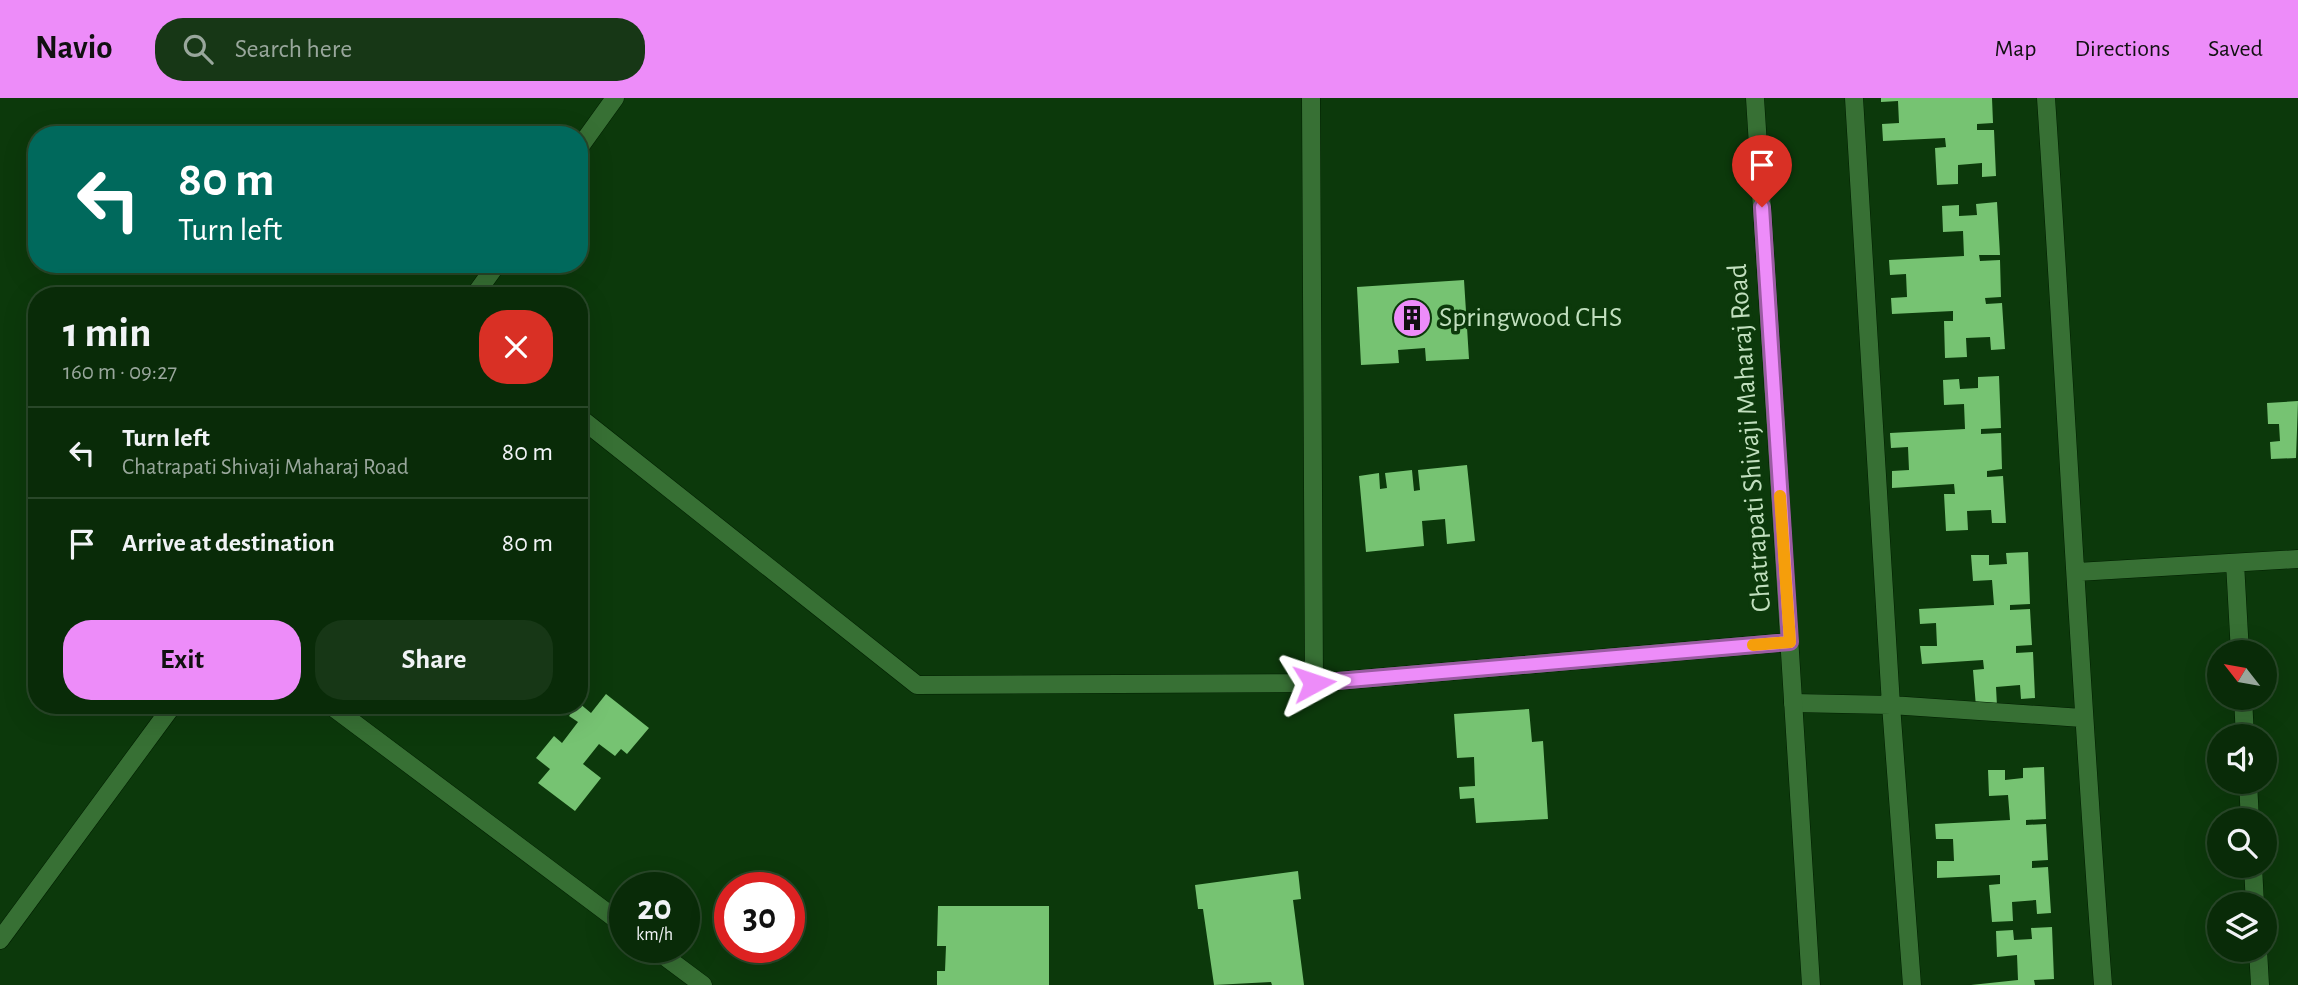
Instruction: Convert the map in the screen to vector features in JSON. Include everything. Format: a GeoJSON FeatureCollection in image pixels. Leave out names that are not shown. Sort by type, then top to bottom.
{"type":"FeatureCollection","features":[{"type":"Feature","properties":{"kind":"street"},"geometry":{"type":"LineString","coordinates":[[588,136],[615,98]]}},
{"type":"Feature","properties":{"kind":"street"},"geometry":{"type":"LineString","coordinates":[[1311,98],[1314,683]]}},
{"type":"Feature","properties":{"kind":"street","name":"Chatrapati Shivaji Maharaj Road"},"geometry":{"type":"LineString","coordinates":[[1755,98],[1811,985]]}},
{"type":"Feature","properties":{"kind":"street"},"geometry":{"type":"LineString","coordinates":[[1854,98],[1891,705],[1912,985]]}},
{"type":"Feature","properties":{"kind":"street"},"geometry":{"type":"LineString","coordinates":[[2046,98],[2077,572],[2082,718],[2103,985]]}},
{"type":"Feature","properties":{"kind":"street"},"geometry":{"type":"LineString","coordinates":[[588,424],[917,685],[1314,683],[1790,642]]}},
{"type":"Feature","properties":{"kind":"street"},"geometry":{"type":"LineString","coordinates":[[2077,572],[2298,559]]}},
{"type":"Feature","properties":{"kind":"street"},"geometry":{"type":"LineString","coordinates":[[2235,563],[2239,640]]}},
{"type":"Feature","properties":{"kind":"street"},"geometry":{"type":"LineString","coordinates":[[1793,703],[1891,705],[2082,718]]}},
{"type":"Feature","properties":{"kind":"street"},"geometry":{"type":"LineString","coordinates":[[0,940],[166,714]]}},
{"type":"Feature","properties":{"kind":"street"},"geometry":{"type":"LineString","coordinates":[[342,714],[609,914]]}},
{"type":"Feature","properties":{"kind":"street"},"geometry":{"type":"LineString","coordinates":[[2259,962],[2260,985]]}},
{"type":"Feature","properties":{"kind":"street"},"geometry":{"type":"LineString","coordinates":[[673,963],[703,985]]}},
{"type":"Feature","properties":{"kind":"building"},"geometry":{"type":"Polygon","coordinates":[[[1881,98],[1992,98],[1993,123],[1977,124],[1977,130],[1994,130],[1996,176],[1982,177],[1982,163],[1958,165],[1958,184],[1937,185],[1935,148],[1946,147],[1945,138],[1883,141],[1882,124],[1899,123],[1898,101],[1881,102],[1881,98]]]}},
{"type":"Feature","properties":{"kind":"building"},"geometry":{"type":"Polygon","coordinates":[[[1997,202],[2000,255],[1979,255],[1980,261],[2000,260],[2001,297],[1985,298],[1986,304],[2002,303],[2005,349],[1991,350],[1990,337],[1966,338],[1967,357],[1945,358],[1944,321],[1953,321],[1953,311],[1892,314],[1891,298],[1907,297],[1906,274],[1890,275],[1889,260],[1964,256],[1963,231],[1943,232],[1942,206],[1959,205],[1959,216],[1977,215],[1976,204],[1997,202]]]}},
{"type":"Feature","properties":{"kind":"building","name":"Springwood CHS"},"geometry":{"type":"Polygon","coordinates":[[[1464,280],[1469,359],[1426,361],[1425,348],[1398,350],[1399,363],[1361,365],[1357,287],[1464,280]]]}},
{"type":"Feature","properties":{"kind":"building"},"geometry":{"type":"Polygon","coordinates":[[[1999,376],[2001,428],[1981,429],[1981,434],[2001,433],[2002,469],[1987,471],[1987,477],[2003,476],[2006,523],[1992,523],[1991,510],[1967,511],[1968,530],[1946,531],[1944,494],[1955,494],[1954,484],[1892,488],[1892,471],[1909,470],[1908,447],[1891,448],[1890,433],[1965,429],[1964,404],[1944,405],[1943,380],[1959,379],[1960,389],[1978,388],[1978,377],[1999,376]]]}},
{"type":"Feature","properties":{"kind":"building"},"geometry":{"type":"Polygon","coordinates":[[[2298,401],[2296,458],[2271,459],[2270,442],[2280,441],[2279,424],[2268,424],[2267,403],[2298,401]]]}},
{"type":"Feature","properties":{"kind":"building"},"geometry":{"type":"Polygon","coordinates":[[[1467,465],[1475,541],[1447,544],[1445,519],[1422,521],[1424,546],[1366,552],[1359,476],[1379,473],[1380,489],[1387,488],[1385,473],[1412,470],[1414,491],[1420,490],[1418,470],[1467,465]]]}},
{"type":"Feature","properties":{"kind":"building"},"geometry":{"type":"Polygon","coordinates":[[[2028,552],[2030,604],[2010,605],[2010,610],[2030,609],[2032,645],[2016,646],[2016,653],[2033,652],[2035,698],[2021,699],[2020,685],[1996,687],[1997,706],[1976,707],[1973,670],[1984,669],[1983,660],[1922,664],[1920,646],[1937,646],[1936,623],[1920,624],[1919,609],[1994,605],[1992,580],[1973,581],[1971,555],[1989,555],[1989,565],[2007,564],[2006,553],[2028,552]]]}},
{"type":"Feature","properties":{"kind":"building"},"geometry":{"type":"Polygon","coordinates":[[[606,694],[649,728],[627,754],[621,749],[615,756],[599,744],[583,764],[601,778],[575,811],[538,783],[550,769],[536,758],[554,736],[562,743],[578,722],[569,716],[571,714],[588,714],[588,710],[591,713],[606,694]]]}},
{"type":"Feature","properties":{"kind":"building"},"geometry":{"type":"Polygon","coordinates":[[[1529,709],[1532,742],[1543,741],[1548,819],[1476,823],[1474,798],[1460,799],[1459,787],[1475,786],[1474,757],[1457,758],[1454,714],[1529,709]]]}},
{"type":"Feature","properties":{"kind":"building"},"geometry":{"type":"Polygon","coordinates":[[[2044,767],[2046,819],[2026,820],[2026,825],[2046,824],[2048,860],[2032,861],[2032,868],[2048,867],[2051,913],[2037,914],[2036,900],[2012,902],[2013,921],[1992,922],[1989,885],[2000,884],[2000,875],[1937,878],[1937,861],[1954,861],[1953,839],[1936,839],[1935,824],[2010,820],[2008,795],[1989,796],[1988,770],[2005,770],[2005,780],[2023,778],[2023,768],[2044,767]]]}},
{"type":"Feature","properties":{"kind":"building"},"geometry":{"type":"Polygon","coordinates":[[[1298,871],[1301,899],[1293,900],[1304,985],[1272,985],[1271,982],[1214,985],[1203,909],[1198,909],[1195,885],[1298,871]]]}},
{"type":"Feature","properties":{"kind":"building"},"geometry":{"type":"Polygon","coordinates":[[[938,906],[1049,906],[1049,985],[937,985],[937,971],[945,971],[946,946],[937,946],[938,906]]]}},
{"type":"Feature","properties":{"kind":"building"},"geometry":{"type":"Polygon","coordinates":[[[2052,927],[2054,979],[2034,980],[2035,985],[1971,985],[2018,980],[2017,955],[1997,957],[1996,931],[2013,930],[2014,940],[2032,939],[2031,928],[2052,927]]]}},
{"type":"Feature","properties":{"kind":"slow traffic"},"geometry":{"type":"LineString","coordinates":[[1753,645],[1790,642],[1780,496]]}},
{"type":"Feature","properties":{"kind":"place","name":"Springwood CHS"},"geometry":{"type":"Point","coordinates":[1412,318]}},
{"type":"Feature","properties":{"kind":"route"},"geometry":{"type":"LineString","coordinates":[[1314,683],[1790,642],[1762,207]]}}]}
